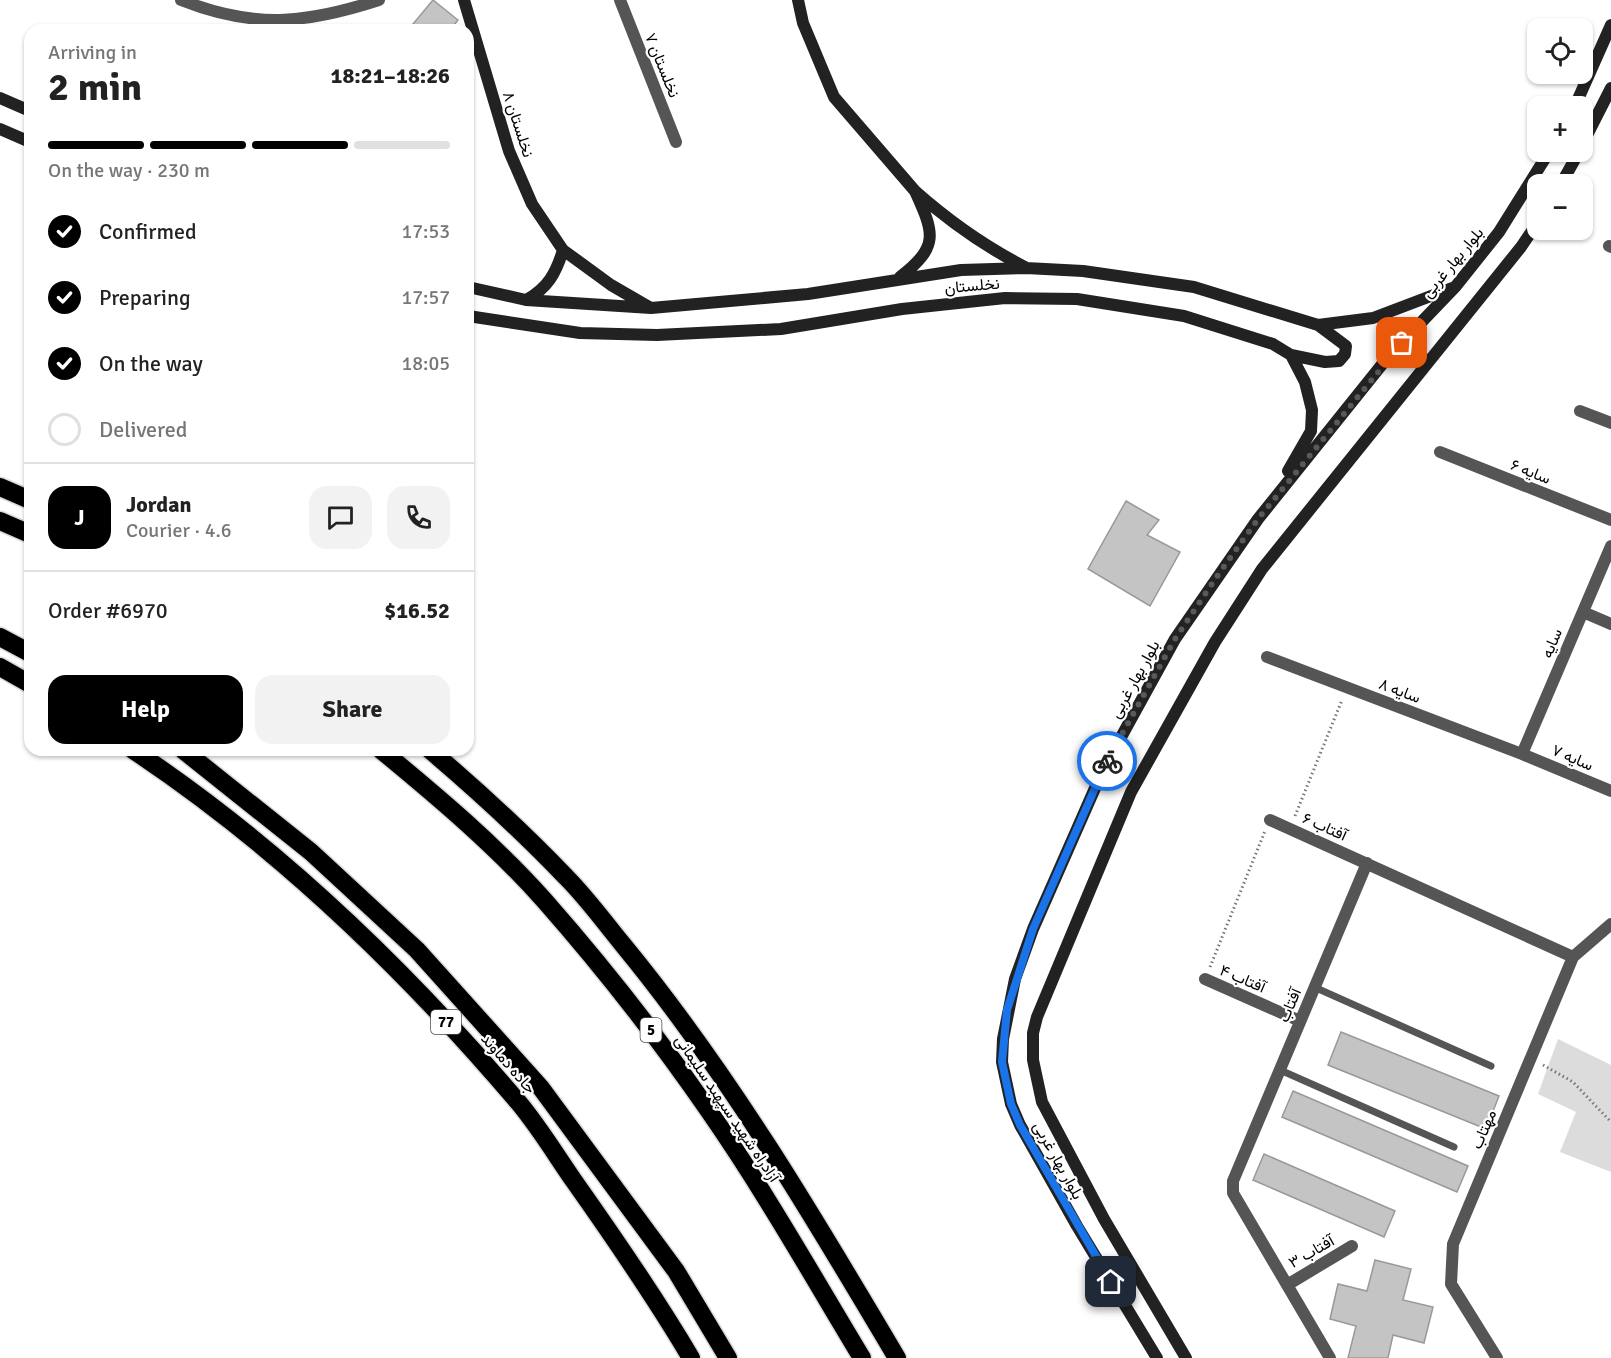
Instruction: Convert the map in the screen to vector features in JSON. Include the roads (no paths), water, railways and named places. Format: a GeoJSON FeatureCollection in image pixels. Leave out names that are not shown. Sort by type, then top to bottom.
{"type":"FeatureCollection","features":[{"type":"Feature","properties":{"kind":"highway"},"geometry":{"type":"LineString","coordinates":[[0,487],[24,497]]}},
{"type":"Feature","properties":{"kind":"highway"},"geometry":{"type":"LineString","coordinates":[[0,521],[24,531]]}},
{"type":"Feature","properties":{"kind":"highway"},"geometry":{"type":"LineString","coordinates":[[0,637],[24,650]]}},
{"type":"Feature","properties":{"kind":"highway"},"geometry":{"type":"LineString","coordinates":[[0,668],[24,681]]}},
{"type":"Feature","properties":{"kind":"highway","name":"جاده دماوند"},"geometry":{"type":"LineString","coordinates":[[142,756],[184,784],[291,870],[398,968],[520,1105],[648,1286],[691,1358]]}},
{"type":"Feature","properties":{"kind":"highway","name":"جاده دماوند"},"geometry":{"type":"LineString","coordinates":[[191,756],[311,852],[432,967],[541,1088],[676,1271],[728,1358]]}},
{"type":"Feature","properties":{"kind":"highway","name":"آزادراه شهید سپهبد سلیمانی"},"geometry":{"type":"LineString","coordinates":[[388,756],[446,803],[514,869],[543,899],[632,1004],[710,1112],[862,1358]]}},
{"type":"Feature","properties":{"kind":"highway","name":"آزادراه شهید سپهبد سلیمانی"},"geometry":{"type":"LineString","coordinates":[[437,756],[567,877],[656,985],[735,1094],[817,1222],[897,1358]]}},
{"type":"Feature","properties":{"kind":"street"},"geometry":{"type":"LineString","coordinates":[[181,0],[212,13],[240,19],[277,22],[318,15],[379,0]]}},
{"type":"Feature","properties":{"kind":"street","name":"نخلستان ۸"},"geometry":{"type":"LineString","coordinates":[[464,0],[471,24]]}},
{"type":"Feature","properties":{"kind":"street","name":"نخلستان ۷"},"geometry":{"type":"LineString","coordinates":[[620,0],[676,142]]}},
{"type":"Feature","properties":{"kind":"street"},"geometry":{"type":"LineString","coordinates":[[798,0],[803,23],[834,97],[915,191],[951,222],[979,242],[1026,268]]}},
{"type":"Feature","properties":{"kind":"street"},"geometry":{"type":"LineString","coordinates":[[1580,96],[1606,43],[1611,26]]}},
{"type":"Feature","properties":{"kind":"street","name":"نخلستان ۸"},"geometry":{"type":"LineString","coordinates":[[474,34],[509,151],[532,204],[563,250],[611,285],[651,308]]}},
{"type":"Feature","properties":{"kind":"street"},"geometry":{"type":"LineString","coordinates":[[1593,123],[1611,88]]}},
{"type":"Feature","properties":{"kind":"street"},"geometry":{"type":"LineString","coordinates":[[0,98],[24,108]]}},
{"type":"Feature","properties":{"kind":"street"},"geometry":{"type":"LineString","coordinates":[[0,129],[24,139]]}},
{"type":"Feature","properties":{"kind":"street","name":"بلوار بهار غربی"},"geometry":{"type":"LineString","coordinates":[[1157,1358],[1020,1125],[1004,1074],[1002,1039],[1007,1010],[1033,929],[1103,770],[1175,639],[1258,519],[1388,357],[1456,286],[1499,232],[1543,162]]}},
{"type":"Feature","properties":{"kind":"street"},"geometry":{"type":"LineString","coordinates":[[898,278],[920,262],[930,244],[930,224],[915,191]]}},
{"type":"Feature","properties":{"kind":"street","name":"بلوار بهار غربی"},"geometry":{"type":"LineString","coordinates":[[1186,1358],[1104,1219],[1042,1102],[1033,1060],[1033,1033],[1037,1017],[1131,792],[1215,642],[1262,569],[1527,238]]}},
{"type":"Feature","properties":{"kind":"street"},"geometry":{"type":"LineString","coordinates":[[526,300],[543,291],[556,272],[563,250]]}},
{"type":"Feature","properties":{"kind":"street","name":"نخلستان"},"geometry":{"type":"LineString","coordinates":[[474,288],[526,300],[651,308],[749,301],[961,270],[1026,268],[1083,271],[1194,287],[1318,325],[1346,346],[1346,354],[1340,361],[1325,362],[1291,355],[1273,344],[1184,316],[1077,299],[1005,298],[902,309],[781,329],[657,335],[580,333],[474,317]]}},
{"type":"Feature","properties":{"kind":"street","name":"نخلستان"},"geometry":{"type":"LineString","coordinates":[[1318,325],[1373,318],[1456,286]]}},
{"type":"Feature","properties":{"kind":"street"},"geometry":{"type":"LineString","coordinates":[[1258,519],[1311,431],[1312,410],[1305,382],[1291,355]]}},
{"type":"Feature","properties":{"kind":"street"},"geometry":{"type":"LineString","coordinates":[[1580,411],[1611,423]]}},
{"type":"Feature","properties":{"kind":"street","name":"سایه ۶"},"geometry":{"type":"LineString","coordinates":[[1440,452],[1611,520]]}},
{"type":"Feature","properties":{"kind":"street","name":"سایه"},"geometry":{"type":"LineString","coordinates":[[1522,754],[1611,546]]}},
{"type":"Feature","properties":{"kind":"street"},"geometry":{"type":"LineString","coordinates":[[1583,612],[1611,624]]}},
{"type":"Feature","properties":{"kind":"street","name":"سایه ۸"},"geometry":{"type":"LineString","coordinates":[[1267,657],[1522,754]]}},
{"type":"Feature","properties":{"kind":"street","name":"سایه ۷"},"geometry":{"type":"LineString","coordinates":[[1522,754],[1611,790]]}},
{"type":"Feature","properties":{"kind":"street","name":"آفتاب ۶"},"geometry":{"type":"LineString","coordinates":[[1270,820],[1367,862]]}},
{"type":"Feature","properties":{"kind":"street"},"geometry":{"type":"LineString","coordinates":[[1367,862],[1573,957]]}},
{"type":"Feature","properties":{"kind":"street","name":"آفتاب"},"geometry":{"type":"LineString","coordinates":[[1330,1358],[1233,1193],[1233,1181],[1367,862]]}},
{"type":"Feature","properties":{"kind":"street","name":"مهتاب"},"geometry":{"type":"LineString","coordinates":[[1497,1358],[1451,1284],[1453,1244],[1573,957],[1611,924]]}},
{"type":"Feature","properties":{"kind":"street","name":"آفتاب ۴"},"geometry":{"type":"LineString","coordinates":[[1205,979],[1300,1021]]}},
{"type":"Feature","properties":{"kind":"street","name":"آفتاب ۳"},"geometry":{"type":"LineString","coordinates":[[1287,1285],[1352,1246]]}},
{"type":"Feature","properties":{"kind":"lane"},"geometry":{"type":"LineString","coordinates":[[1314,987],[1491,1066]]}},
{"type":"Feature","properties":{"kind":"lane"},"geometry":{"type":"LineString","coordinates":[[1280,1070],[1454,1147]]}}]}
